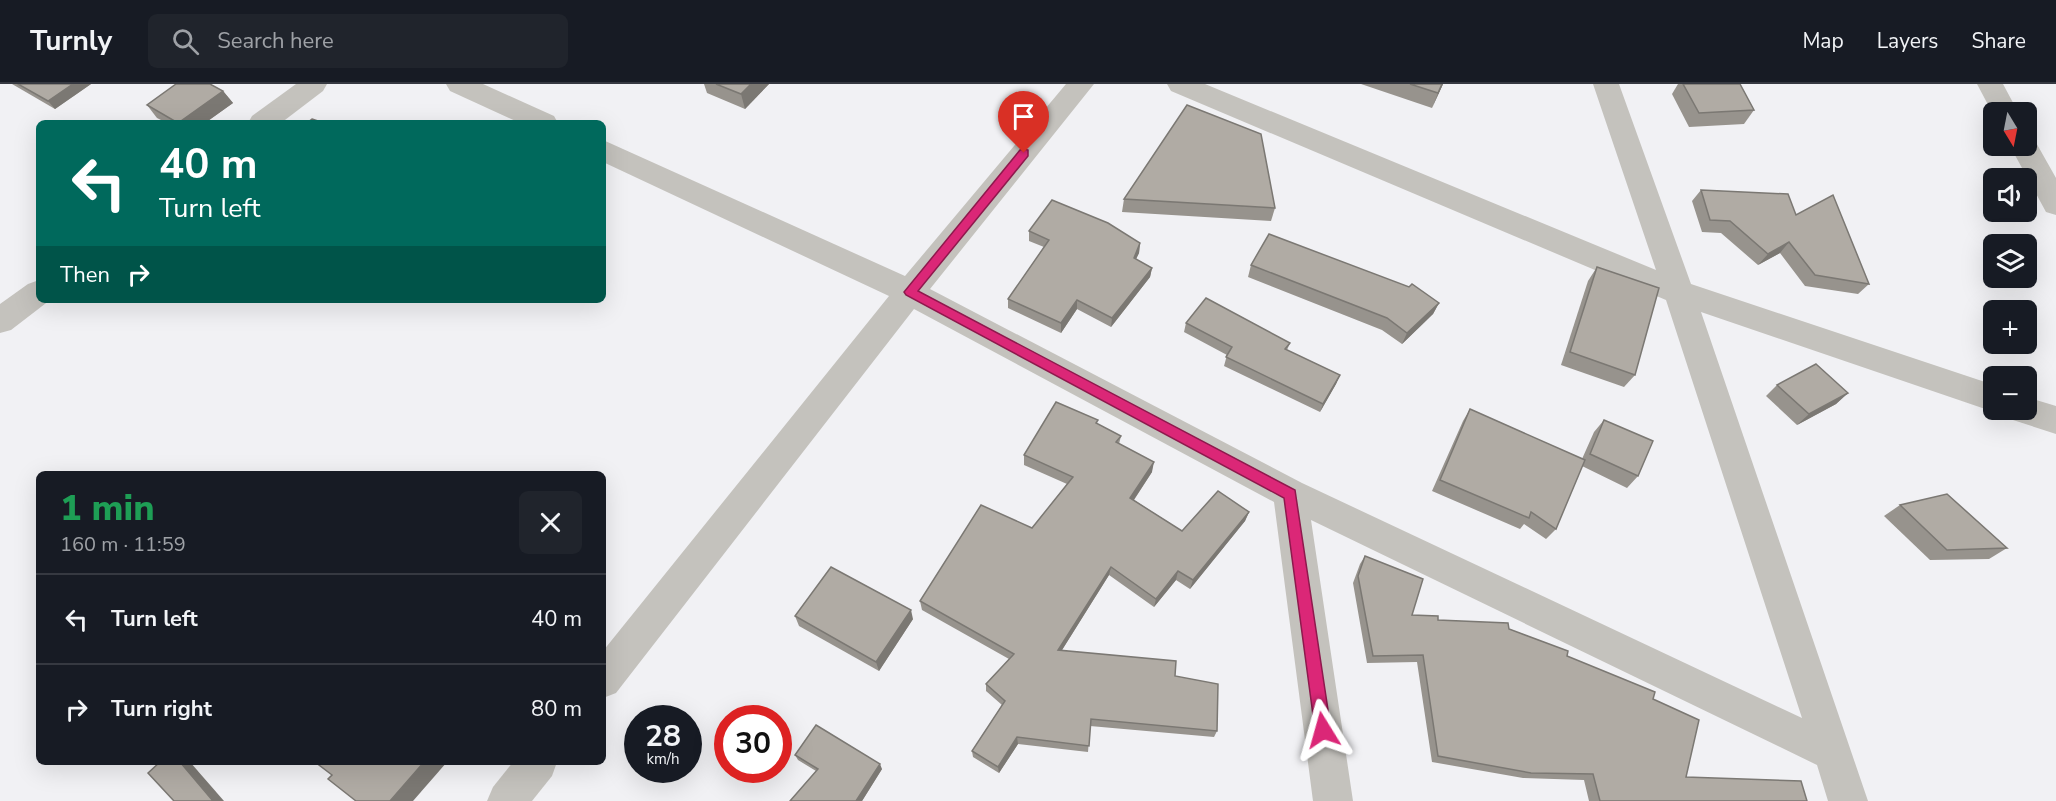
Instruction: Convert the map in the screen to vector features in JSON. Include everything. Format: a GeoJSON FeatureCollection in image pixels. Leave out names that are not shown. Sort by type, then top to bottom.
{"type":"FeatureCollection","features":[{"type":"Feature","properties":{"kind":"street"},"geometry":{"type":"LineString","coordinates":[[266,120],[314,84]]}},
{"type":"Feature","properties":{"kind":"street"},"geometry":{"type":"LineString","coordinates":[[459,84],[537,120]]}},
{"type":"Feature","properties":{"kind":"street"},"geometry":{"type":"LineString","coordinates":[[606,676],[910,292],[1081,84]]}},
{"type":"Feature","properties":{"kind":"street"},"geometry":{"type":"LineString","coordinates":[[1180,84],[1679,292],[1983,395]]}},
{"type":"Feature","properties":{"kind":"street"},"geometry":{"type":"LineString","coordinates":[[1606,84],[1679,292],[1848,801]]}},
{"type":"Feature","properties":{"kind":"street"},"geometry":{"type":"LineString","coordinates":[[1990,84],[2000,102]]}},
{"type":"Feature","properties":{"kind":"street"},"geometry":{"type":"LineString","coordinates":[[606,151],[910,292],[1290,494],[1833,753]]}},
{"type":"Feature","properties":{"kind":"street"},"geometry":{"type":"LineString","coordinates":[[2030,156],[2056,204]]}},
{"type":"Feature","properties":{"kind":"street"},"geometry":{"type":"LineString","coordinates":[[0,321],[36,294]]}},
{"type":"Feature","properties":{"kind":"street"},"geometry":{"type":"LineString","coordinates":[[2037,414],[2056,420]]}},
{"type":"Feature","properties":{"kind":"street"},"geometry":{"type":"LineString","coordinates":[[1290,494],[1333,801]]}},
{"type":"Feature","properties":{"kind":"street"},"geometry":{"type":"LineString","coordinates":[[507,801],[536,765]]}},
{"type":"Feature","properties":{"kind":"building"},"geometry":{"type":"Polygon","coordinates":[[[18,84],[73,84],[48,101],[18,84]]]}},
{"type":"Feature","properties":{"kind":"building"},"geometry":{"type":"Polygon","coordinates":[[[176,84],[210,84],[223,91],[182,120],[173,120],[147,105],[176,84]]]}},
{"type":"Feature","properties":{"kind":"building"},"geometry":{"type":"Polygon","coordinates":[[[716,84],[751,84],[741,94],[716,84]]]}},
{"type":"Feature","properties":{"kind":"building"},"geometry":{"type":"Polygon","coordinates":[[[1410,84],[1442,84],[1438,93],[1410,84]]]}},
{"type":"Feature","properties":{"kind":"building"},"geometry":{"type":"Polygon","coordinates":[[[1683,84],[1740,84],[1754,110],[1699,113],[1683,84]]]}},
{"type":"Feature","properties":{"kind":"building"},"geometry":{"type":"Polygon","coordinates":[[[1187,105],[1261,134],[1275,208],[1124,199],[1187,105]]]}},
{"type":"Feature","properties":{"kind":"building"},"geometry":{"type":"Polygon","coordinates":[[[1701,190],[1788,194],[1796,215],[1833,195],[1869,284],[1815,275],[1789,242],[1768,254],[1730,221],[1710,220],[1701,190]]]}},
{"type":"Feature","properties":{"kind":"building"},"geometry":{"type":"Polygon","coordinates":[[[1052,200],[1108,223],[1140,243],[1134,258],[1152,268],[1112,318],[1077,300],[1061,323],[1008,299],[1049,240],[1029,231],[1052,200]]]}},
{"type":"Feature","properties":{"kind":"building"},"geometry":{"type":"Polygon","coordinates":[[[1269,234],[1409,287],[1412,284],[1439,303],[1407,333],[1387,318],[1251,265],[1269,234]]]}},
{"type":"Feature","properties":{"kind":"building"},"geometry":{"type":"Polygon","coordinates":[[[1597,267],[1659,288],[1635,375],[1570,352],[1597,267]]]}},
{"type":"Feature","properties":{"kind":"building"},"geometry":{"type":"Polygon","coordinates":[[[1206,298],[1290,343],[1285,349],[1340,375],[1323,404],[1226,357],[1232,347],[1186,323],[1206,298]]]}},
{"type":"Feature","properties":{"kind":"building"},"geometry":{"type":"Polygon","coordinates":[[[1816,364],[1848,393],[1809,414],[1777,385],[1816,364]]]}},
{"type":"Feature","properties":{"kind":"building"},"geometry":{"type":"Polygon","coordinates":[[[1056,402],[1098,420],[1096,423],[1121,436],[1116,442],[1154,462],[1130,498],[1182,531],[1218,491],[1249,512],[1193,580],[1178,571],[1156,599],[1111,567],[1058,650],[1176,661],[1175,676],[1218,684],[1217,731],[1091,719],[1089,746],[1017,737],[998,767],[972,751],[1005,701],[986,684],[1014,654],[920,601],[981,505],[1032,528],[1073,477],[1024,455],[1056,402]]]}},
{"type":"Feature","properties":{"kind":"building"},"geometry":{"type":"Polygon","coordinates":[[[1470,409],[1585,460],[1556,529],[1531,512],[1529,518],[1440,480],[1470,409]]]}},
{"type":"Feature","properties":{"kind":"building"},"geometry":{"type":"Polygon","coordinates":[[[1604,420],[1653,441],[1638,476],[1590,454],[1604,420]]]}},
{"type":"Feature","properties":{"kind":"building"},"geometry":{"type":"Polygon","coordinates":[[[1947,494],[2007,548],[1947,550],[1900,505],[1947,494]]]}},
{"type":"Feature","properties":{"kind":"building"},"geometry":{"type":"Polygon","coordinates":[[[1365,556],[1423,579],[1412,615],[1438,616],[1438,620],[1508,623],[1509,629],[1568,651],[1567,656],[1655,692],[1653,699],[1699,720],[1686,777],[1801,781],[1807,801],[1600,801],[1593,774],[1531,773],[1438,756],[1423,655],[1373,656],[1358,576],[1365,556]]]}},
{"type":"Feature","properties":{"kind":"building"},"geometry":{"type":"Polygon","coordinates":[[[831,567],[911,610],[876,662],[795,616],[831,567]]]}},
{"type":"Feature","properties":{"kind":"building"},"geometry":{"type":"Polygon","coordinates":[[[816,725],[880,764],[856,801],[790,801],[818,769],[795,755],[816,725]]]}},
{"type":"Feature","properties":{"kind":"building"},"geometry":{"type":"Polygon","coordinates":[[[157,765],[183,765],[213,801],[174,801],[148,773],[157,765]]]}},
{"type":"Feature","properties":{"kind":"building"},"geometry":{"type":"Polygon","coordinates":[[[319,765],[421,765],[390,801],[356,801],[328,779],[332,775],[319,765]]]}},
{"type":"Feature","properties":{"kind":"route"},"geometry":{"type":"LineString","coordinates":[[1024,153],[910,292],[1290,494],[1323,730]]}}]}
